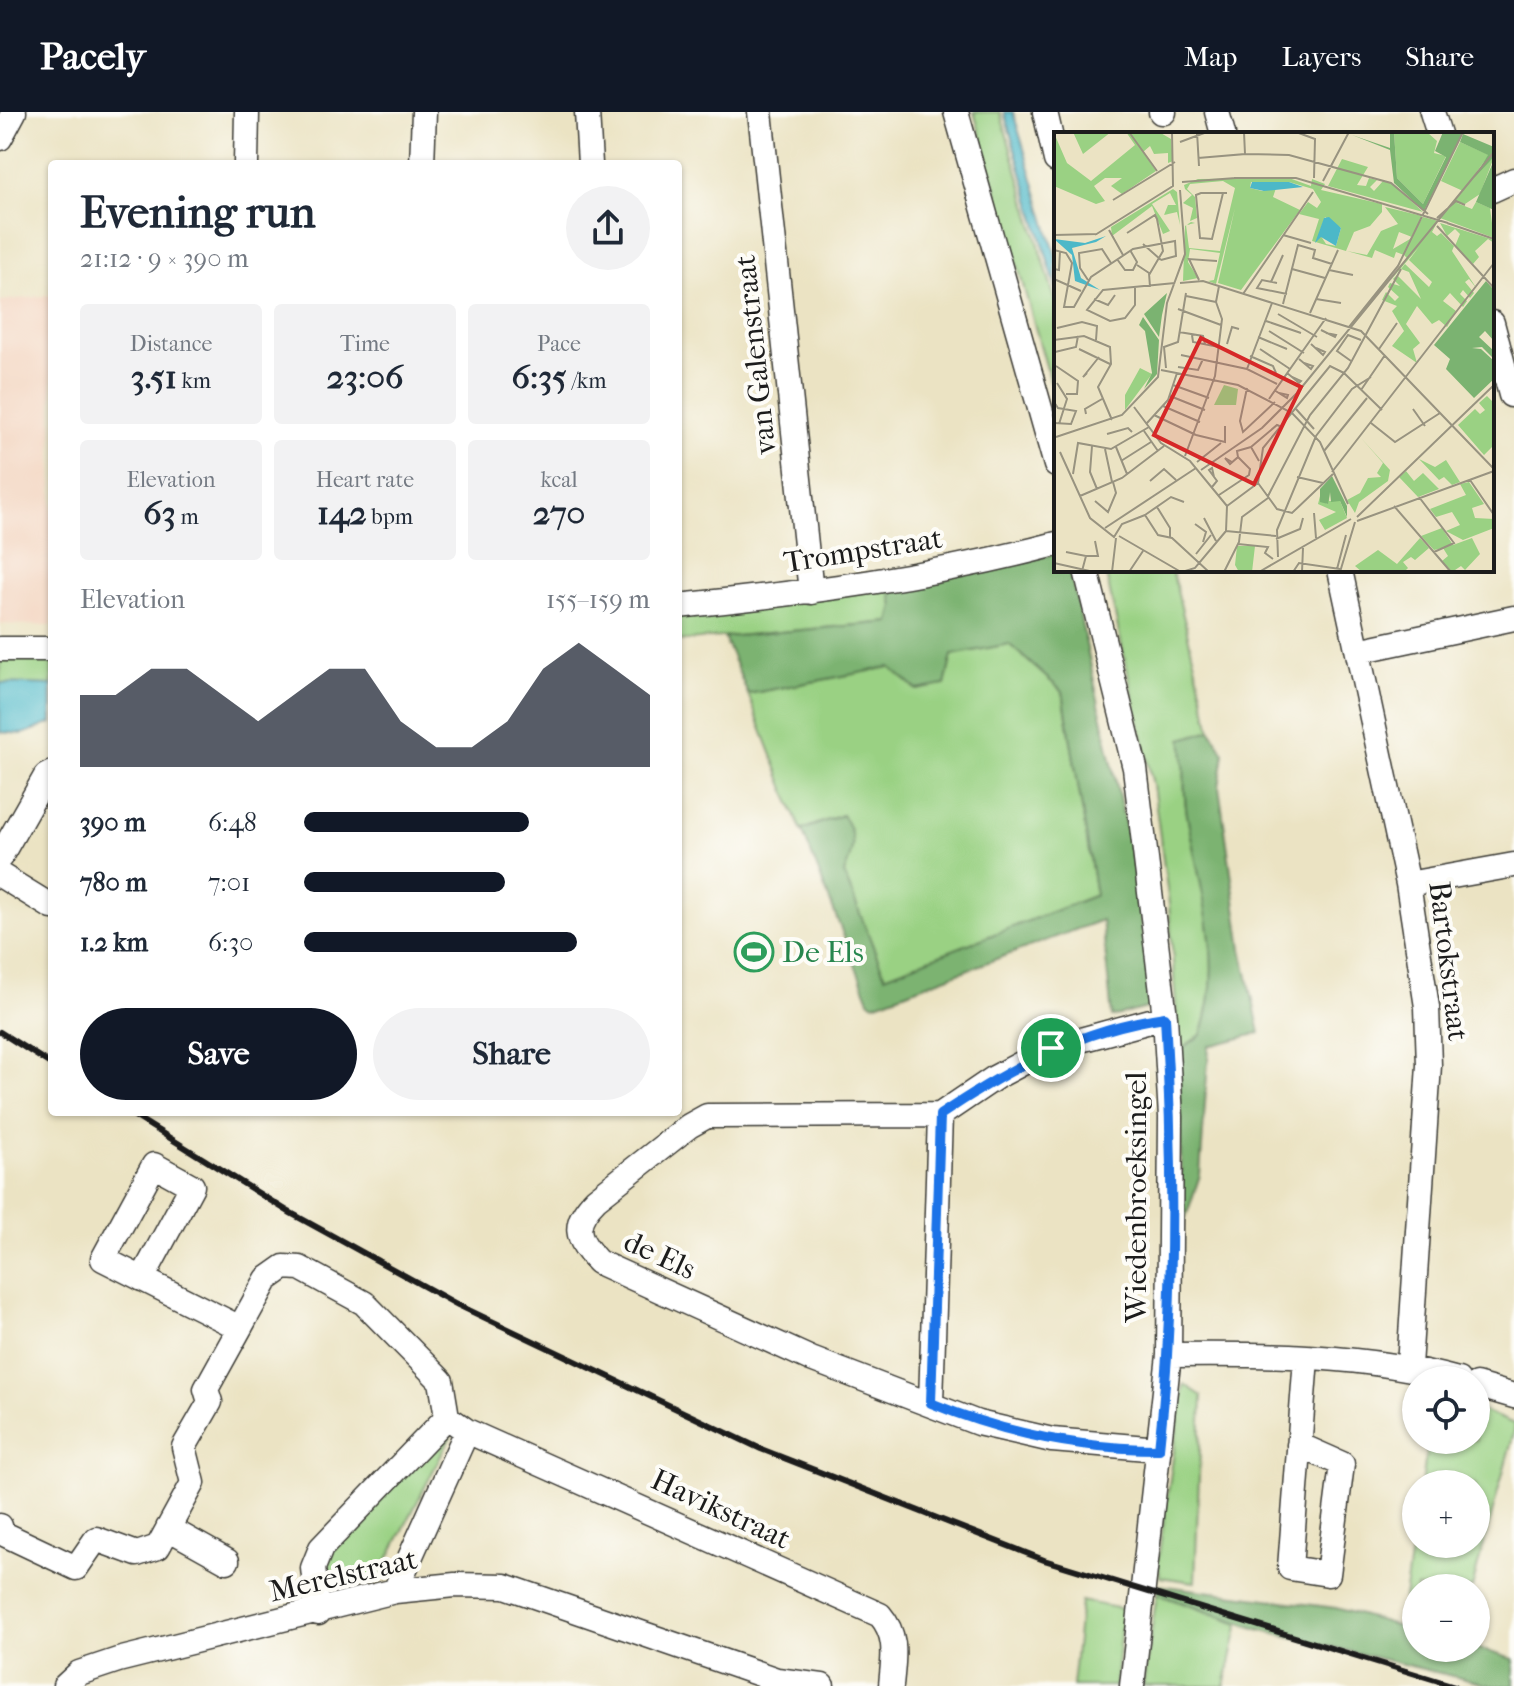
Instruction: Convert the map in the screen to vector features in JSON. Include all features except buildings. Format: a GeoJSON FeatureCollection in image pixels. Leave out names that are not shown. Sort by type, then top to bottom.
{"type":"FeatureCollection","features":[{"type":"Feature","properties":{"kind":"street"},"geometry":{"type":"LineString","coordinates":[[0,138],[14,112]]}},
{"type":"Feature","properties":{"kind":"street"},"geometry":{"type":"LineString","coordinates":[[246,160],[247,112]]}},
{"type":"Feature","properties":{"kind":"street"},"geometry":{"type":"LineString","coordinates":[[422,160],[424,112]]}},
{"type":"Feature","properties":{"kind":"street"},"geometry":{"type":"LineString","coordinates":[[587,112],[590,160]]}},
{"type":"Feature","properties":{"kind":"street","name":"van Galenstraat"},"geometry":{"type":"LineString","coordinates":[[760,112],[811,592]]}},
{"type":"Feature","properties":{"kind":"street"},"geometry":{"type":"LineString","coordinates":[[956,112],[1054,458]]}},
{"type":"Feature","properties":{"kind":"street"},"geometry":{"type":"LineString","coordinates":[[1045,112],[1054,151]]}},
{"type":"Feature","properties":{"kind":"street"},"geometry":{"type":"LineString","coordinates":[[1217,112],[1222,132]]}},
{"type":"Feature","properties":{"kind":"street"},"geometry":{"type":"LineString","coordinates":[[1432,112],[1438,132]]}},
{"type":"Feature","properties":{"kind":"street"},"geometry":{"type":"LineString","coordinates":[[1494,189],[1514,180]]}},
{"type":"Feature","properties":{"kind":"street"},"geometry":{"type":"LineString","coordinates":[[1494,334],[1506,397]]}},
{"type":"Feature","properties":{"kind":"street","name":"Trompstraat"},"geometry":{"type":"LineString","coordinates":[[682,606],[811,592],[963,567],[1054,544]]}},
{"type":"Feature","properties":{"kind":"street","name":"Wiedenbroeksingel"},"geometry":{"type":"LineString","coordinates":[[1086,572],[1135,768],[1165,1017],[1171,1117],[1169,1355],[1132,1686]]}},
{"type":"Feature","properties":{"kind":"street","name":"Bartokstraat"},"geometry":{"type":"LineString","coordinates":[[1340,572],[1408,884],[1427,1007],[1429,1065],[1409,1366]]}},
{"type":"Feature","properties":{"kind":"street"},"geometry":{"type":"LineString","coordinates":[[1358,651],[1514,618]]}},
{"type":"Feature","properties":{"kind":"street"},"geometry":{"type":"LineString","coordinates":[[0,649],[48,649]]}},
{"type":"Feature","properties":{"kind":"street"},"geometry":{"type":"LineString","coordinates":[[0,857],[48,775]]}},
{"type":"Feature","properties":{"kind":"street"},"geometry":{"type":"LineString","coordinates":[[1408,884],[1514,865]]}},
{"type":"Feature","properties":{"kind":"street"},"geometry":{"type":"LineString","coordinates":[[0,875],[48,905]]}},
{"type":"Feature","properties":{"kind":"street"},"geometry":{"type":"LineString","coordinates":[[931,1403],[940,1115],[996,1077],[1051,1048],[1165,1017]]}},
{"type":"Feature","properties":{"kind":"street","name":"de Els"},"geometry":{"type":"LineString","coordinates":[[940,1115],[707,1116],[689,1126],[582,1213],[579,1229],[582,1244],[598,1262],[811,1359],[978,1423],[1052,1440],[1159,1449]]}},
{"type":"Feature","properties":{"kind":"street"},"geometry":{"type":"LineString","coordinates":[[0,1526],[2,1533],[76,1568],[96,1539],[137,1554],[158,1547],[193,1483],[184,1447],[210,1402],[206,1389],[238,1327],[274,1271],[284,1267],[300,1268],[364,1303],[441,1381],[457,1424],[395,1591]]}},
{"type":"Feature","properties":{"kind":"street"},"geometry":{"type":"LineString","coordinates":[[142,1279],[238,1327]]}},
{"type":"Feature","properties":{"kind":"street"},"geometry":{"type":"LineString","coordinates":[[1169,1355],[1306,1358],[1409,1366]]}},
{"type":"Feature","properties":{"kind":"street"},"geometry":{"type":"LineString","coordinates":[[1299,1445],[1342,1464],[1328,1574],[1290,1568],[1299,1445],[1306,1358]]}},
{"type":"Feature","properties":{"kind":"street"},"geometry":{"type":"LineString","coordinates":[[1490,1389],[1514,1396]]}},
{"type":"Feature","properties":{"kind":"street"},"geometry":{"type":"LineString","coordinates":[[318,1613],[313,1568],[321,1548],[457,1424]]}},
{"type":"Feature","properties":{"kind":"street","name":"Havikstraat"},"geometry":{"type":"LineString","coordinates":[[457,1424],[880,1615],[890,1627],[895,1641],[891,1686]]}},
{"type":"Feature","properties":{"kind":"street"},"geometry":{"type":"LineString","coordinates":[[168,1528],[227,1561]]}},
{"type":"Feature","properties":{"kind":"street","name":"Merelstraat"},"geometry":{"type":"LineString","coordinates":[[65,1686],[79,1673],[118,1660],[318,1613],[395,1591],[455,1585],[505,1586],[554,1600],[777,1680],[822,1686]]}},
{"type":"Feature","properties":{"kind":"shaded area"},"geometry":{"type":"Polygon","coordinates":[[[48,295],[48,626],[0,624],[0,301],[48,295]]]}},
{"type":"Feature","properties":{"kind":"green space"},"geometry":{"type":"Polygon","coordinates":[[[974,112],[1000,112],[1054,296],[1054,394],[974,112]]]}},
{"type":"Feature","properties":{"kind":"green space"},"geometry":{"type":"Polygon","coordinates":[[[1054,554],[1054,572],[1070,572],[1135,870],[1151,1003],[1147,1008],[1112,1017],[1102,920],[874,1004],[869,1000],[802,830],[842,815],[847,823],[852,844],[844,874],[885,976],[1096,895],[1063,692],[1009,644],[952,655],[945,685],[917,690],[890,667],[748,694],[724,637],[890,622],[894,606],[890,587],[1054,554]]]}},
{"type":"Feature","properties":{"kind":"green space"},"geometry":{"type":"Polygon","coordinates":[[[1105,572],[1172,572],[1211,730],[1183,740],[1186,808],[1208,922],[1212,978],[1209,1007],[1201,1035],[1179,1050],[1169,904],[1153,785],[1105,572]]]}},
{"type":"Feature","properties":{"kind":"green space"},"geometry":{"type":"Polygon","coordinates":[[[890,587],[894,606],[890,622],[682,641],[682,612],[890,587]]]}},
{"type":"Feature","properties":{"kind":"green space"},"geometry":{"type":"Polygon","coordinates":[[[1009,644],[1063,692],[1096,895],[885,976],[844,874],[842,815],[801,830],[748,694],[890,667],[917,690],[945,685],[952,655],[1009,644]]]}},
{"type":"Feature","properties":{"kind":"green space"},"geometry":{"type":"Polygon","coordinates":[[[48,657],[48,685],[0,683],[0,658],[48,657]]]}},
{"type":"Feature","properties":{"kind":"green space"},"geometry":{"type":"Polygon","coordinates":[[[1211,730],[1224,753],[1219,787],[1242,949],[1260,1033],[1209,1046],[1200,1175],[1182,1229],[1179,1050],[1201,1035],[1209,1007],[1212,978],[1208,922],[1186,808],[1182,739],[1211,730]]]}},
{"type":"Feature","properties":{"kind":"green space"},"geometry":{"type":"Polygon","coordinates":[[[1184,1384],[1202,1396],[1195,1582],[1160,1577],[1158,1560],[1184,1384]]]}},
{"type":"Feature","properties":{"kind":"green space"},"geometry":{"type":"Polygon","coordinates":[[[1490,1414],[1514,1424],[1490,1521],[1490,1470],[1424,1470],[1426,1454],[1490,1454],[1490,1414]]]}},
{"type":"Feature","properties":{"kind":"green space"},"geometry":{"type":"Polygon","coordinates":[[[444,1433],[451,1436],[379,1577],[325,1588],[324,1556],[444,1433]]]}},
{"type":"Feature","properties":{"kind":"green space"},"geometry":{"type":"Polygon","coordinates":[[[1410,1558],[1480,1558],[1476,1574],[1408,1574],[1410,1558]]]}},
{"type":"Feature","properties":{"kind":"green space"},"geometry":{"type":"Polygon","coordinates":[[[1158,1585],[1336,1608],[1402,1627],[1402,1662],[1490,1662],[1490,1652],[1514,1659],[1514,1686],[1493,1686],[1258,1629],[1157,1594],[1158,1585]]]}},
{"type":"Feature","properties":{"kind":"green space"},"geometry":{"type":"Polygon","coordinates":[[[1157,1594],[1239,1623],[1225,1686],[1143,1686],[1157,1594]]]}},
{"type":"Feature","properties":{"kind":"green space"},"geometry":{"type":"Polygon","coordinates":[[[1081,1601],[1123,1609],[1115,1686],[1072,1686],[1081,1601]]]}},
{"type":"Feature","properties":{"kind":"water"},"geometry":{"type":"Polygon","coordinates":[[[1004,112],[1013,112],[1054,249],[1054,281],[1004,112]]]}},
{"type":"Feature","properties":{"kind":"water"},"geometry":{"type":"Polygon","coordinates":[[[0,683],[48,685],[48,725],[23,734],[0,732],[0,683]]]}},
{"type":"Feature","properties":{"kind":"railway"},"geometry":{"type":"LineString","coordinates":[[0,1032],[48,1062]]}},
{"type":"Feature","properties":{"kind":"railway"},"geometry":{"type":"LineString","coordinates":[[134,1116],[289,1212],[458,1305],[761,1449],[1044,1560],[1455,1686]]}},
{"type":"Feature","properties":{"kind":"place","name":"De Els"},"geometry":{"type":"Point","coordinates":[754,952]}},
{"type":"Feature","properties":{"kind":"route"},"geometry":{"type":"LineString","coordinates":[[1165,1017],[1171,1117],[1169,1355],[1159,1449],[1052,1440],[978,1423],[931,1403],[940,1115],[996,1077],[1051,1048],[1104,1031],[1165,1017]]}}]}
